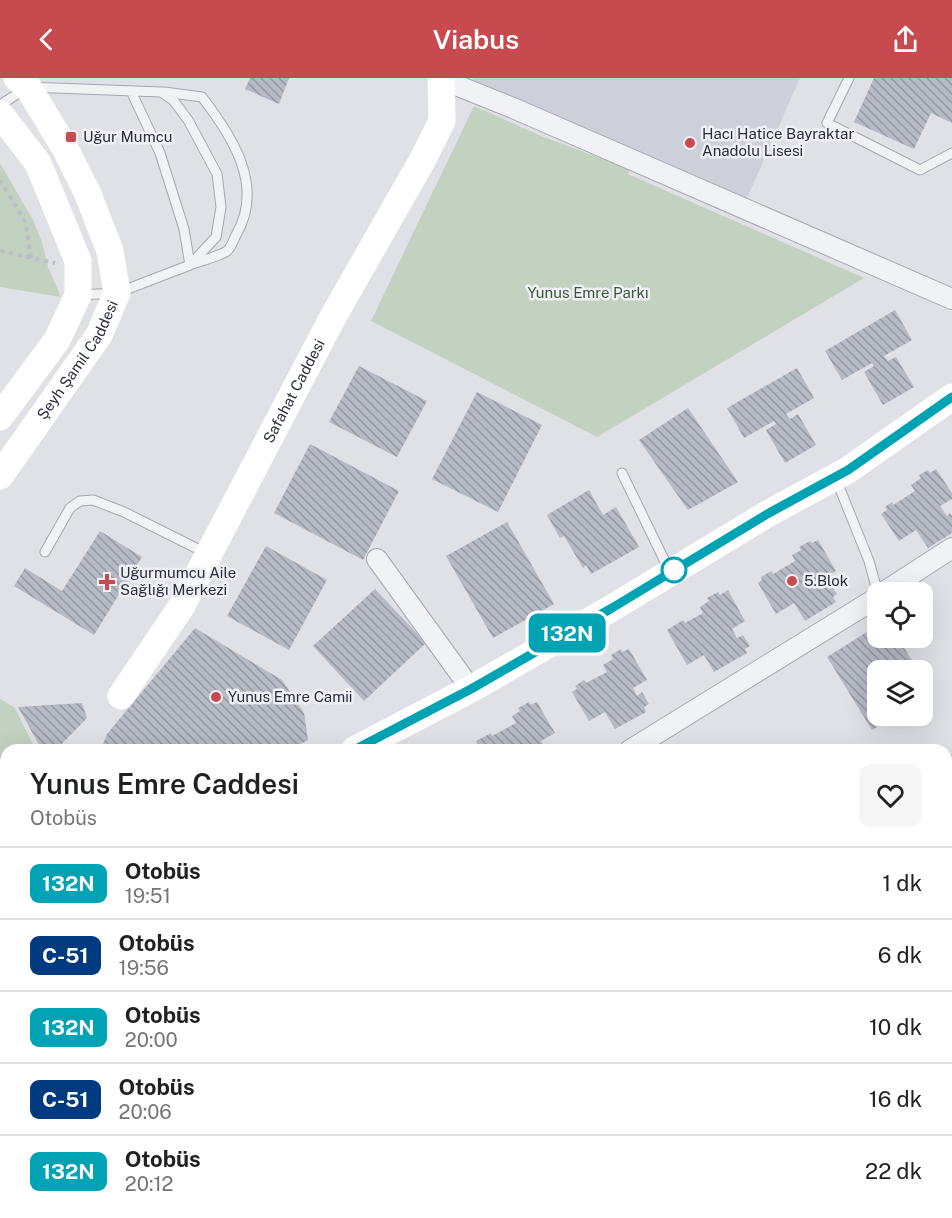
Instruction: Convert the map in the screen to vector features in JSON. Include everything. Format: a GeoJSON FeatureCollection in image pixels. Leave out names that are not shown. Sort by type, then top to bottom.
{"type":"FeatureCollection","features":[{"type":"Feature","properties":{"kind":"street"},"geometry":{"type":"LineString","coordinates":[[441,78],[952,299]]}},
{"type":"Feature","properties":{"kind":"street","name":"Safahat Caddesi"},"geometry":{"type":"LineString","coordinates":[[121,696],[181,607],[334,315],[423,159],[442,121],[441,78]]}},
{"type":"Feature","properties":{"kind":"street","name":"Şeyh Şamil Caddesi"},"geometry":{"type":"LineString","coordinates":[[0,476],[99,335],[117,293],[110,251],[87,192],[65,148],[23,83]]}},
{"type":"Feature","properties":{"kind":"street"},"geometry":{"type":"LineString","coordinates":[[0,114],[38,163],[78,261],[78,282]]}},
{"type":"Feature","properties":{"kind":"street","name":"Şeyh Şamil Caddesi"},"geometry":{"type":"LineString","coordinates":[[0,417],[57,340],[78,282]]}},
{"type":"Feature","properties":{"kind":"street"},"geometry":{"type":"LineString","coordinates":[[366,744],[471,689],[769,513],[835,477],[952,397]]}},
{"type":"Feature","properties":{"kind":"street"},"geometry":{"type":"LineString","coordinates":[[899,582],[952,548]]}},
{"type":"Feature","properties":{"kind":"street"},"geometry":{"type":"LineString","coordinates":[[377,559],[471,689]]}},
{"type":"Feature","properties":{"kind":"street"},"geometry":{"type":"LineString","coordinates":[[640,744],[867,602]]}},
{"type":"Feature","properties":{"kind":"lane"},"geometry":{"type":"LineString","coordinates":[[849,78],[828,123],[920,170],[952,153]]}},
{"type":"Feature","properties":{"kind":"lane"},"geometry":{"type":"LineString","coordinates":[[0,105],[23,83],[202,97],[218,117],[237,150],[247,181],[245,220],[227,251],[117,293],[78,282]]}},
{"type":"Feature","properties":{"kind":"lane"},"geometry":{"type":"LineString","coordinates":[[131,91],[160,153],[184,229],[190,265]]}},
{"type":"Feature","properties":{"kind":"lane"},"geometry":{"type":"LineString","coordinates":[[161,92],[173,100],[188,120],[217,174],[221,207],[216,237],[190,265]]}},
{"type":"Feature","properties":{"kind":"lane"},"geometry":{"type":"LineString","coordinates":[[622,473],[670,572]]}},
{"type":"Feature","properties":{"kind":"lane"},"geometry":{"type":"LineString","coordinates":[[835,477],[869,561],[875,582]]}},
{"type":"Feature","properties":{"kind":"lane"},"geometry":{"type":"LineString","coordinates":[[45,552],[70,508],[80,501],[93,500],[124,512],[208,554]]}},
{"type":"Feature","properties":{"kind":"path"},"geometry":{"type":"LineString","coordinates":[[0,180],[26,223],[31,258]]}},
{"type":"Feature","properties":{"kind":"path"},"geometry":{"type":"LineString","coordinates":[[0,251],[31,258],[78,282]]}},
{"type":"Feature","properties":{"kind":"shaded area","name":"Hacı Hatice Bayraktar Anadolu Lisesi"},"geometry":{"type":"Polygon","coordinates":[[[473,78],[800,78],[744,205],[473,80],[473,78]]]}},
{"type":"Feature","properties":{"kind":"green space","name":"Yunus Emre Parkı"},"geometry":{"type":"Polygon","coordinates":[[[474,106],[541,136],[630,169],[628,174],[864,278],[597,437],[371,321],[474,106]]]}},
{"type":"Feature","properties":{"kind":"green space"},"geometry":{"type":"Polygon","coordinates":[[[0,163],[33,220],[42,242],[48,267],[61,297],[0,287],[0,163]]]}},
{"type":"Feature","properties":{"kind":"green space"},"geometry":{"type":"Polygon","coordinates":[[[0,699],[15,708],[33,744],[0,744],[0,699]]]}},
{"type":"Feature","properties":{"kind":"building"},"geometry":{"type":"Polygon","coordinates":[[[250,78],[289,78],[279,104],[245,89],[250,78]]]}},
{"type":"Feature","properties":{"kind":"building"},"geometry":{"type":"Polygon","coordinates":[[[874,78],[952,78],[952,123],[931,113],[914,149],[854,122],[874,78]]]}},
{"type":"Feature","properties":{"kind":"building"},"geometry":{"type":"Polygon","coordinates":[[[895,310],[912,340],[884,356],[888,361],[896,357],[914,387],[883,405],[864,372],[874,366],[872,363],[842,380],[825,351],[895,310]]]}},
{"type":"Feature","properties":{"kind":"building"},"geometry":{"type":"Polygon","coordinates":[[[359,366],[427,401],[397,457],[329,422],[359,366]]]}},
{"type":"Feature","properties":{"kind":"building"},"geometry":{"type":"Polygon","coordinates":[[[797,368],[814,398],[786,414],[790,419],[798,414],[816,445],[785,463],[766,430],[776,424],[774,421],[744,438],[727,408],[797,368]]]}},
{"type":"Feature","properties":{"kind":"building"},"geometry":{"type":"Polygon","coordinates":[[[477,392],[542,425],[498,512],[432,479],[477,392]]]}},
{"type":"Feature","properties":{"kind":"building"},"geometry":{"type":"Polygon","coordinates":[[[688,408],[738,482],[688,510],[639,440],[688,408]]]}},
{"type":"Feature","properties":{"kind":"building"},"geometry":{"type":"Polygon","coordinates":[[[310,444],[399,491],[363,560],[274,513],[310,444]]]}},
{"type":"Feature","properties":{"kind":"building"},"geometry":{"type":"Polygon","coordinates":[[[936,469],[952,493],[952,499],[940,506],[947,516],[950,513],[952,516],[952,533],[928,548],[916,530],[899,541],[881,514],[892,502],[893,505],[915,491],[911,485],[921,478],[919,475],[936,469]]]}},
{"type":"Feature","properties":{"kind":"building"},"geometry":{"type":"Polygon","coordinates":[[[589,490],[603,515],[616,507],[639,547],[591,574],[586,565],[583,568],[564,536],[560,538],[547,515],[589,490]]]}},
{"type":"Feature","properties":{"kind":"building"},"geometry":{"type":"Polygon","coordinates":[[[507,522],[554,604],[493,638],[446,556],[507,522]]]}},
{"type":"Feature","properties":{"kind":"building"},"geometry":{"type":"Polygon","coordinates":[[[100,531],[142,557],[94,635],[14,586],[25,568],[62,591],[100,531]]]}},
{"type":"Feature","properties":{"kind":"building","name":"5.Blok"},"geometry":{"type":"Polygon","coordinates":[[[818,540],[836,571],[822,579],[826,586],[830,584],[837,594],[833,597],[836,602],[805,621],[794,603],[776,614],[758,583],[762,580],[761,577],[771,571],[773,574],[795,561],[792,555],[801,550],[799,547],[810,541],[812,543],[818,540]]]}},
{"type":"Feature","properties":{"kind":"building"},"geometry":{"type":"Polygon","coordinates":[[[266,546],[327,580],[289,650],[227,616],[266,546]]]}},
{"type":"Feature","properties":{"kind":"building"},"geometry":{"type":"Polygon","coordinates":[[[375,589],[426,643],[364,701],[313,646],[375,589]]]}},
{"type":"Feature","properties":{"kind":"building"},"geometry":{"type":"Polygon","coordinates":[[[728,590],[745,621],[732,629],[737,638],[743,635],[750,646],[745,649],[747,653],[714,672],[704,655],[687,665],[667,630],[683,620],[685,623],[703,613],[700,607],[709,601],[707,598],[718,592],[720,595],[728,590]]]}},
{"type":"Feature","properties":{"kind":"building","name":"Yunus Emre Camii"},"geometry":{"type":"Polygon","coordinates":[[[195,628],[282,680],[304,713],[308,740],[301,744],[103,744],[107,734],[195,628]]]}},
{"type":"Feature","properties":{"kind":"building"},"geometry":{"type":"Polygon","coordinates":[[[867,632],[867,648],[904,648],[912,660],[867,660],[867,722],[827,657],[867,632]]]}},
{"type":"Feature","properties":{"kind":"building"},"geometry":{"type":"Polygon","coordinates":[[[621,649],[622,652],[629,649],[647,680],[633,688],[637,696],[642,692],[649,704],[644,707],[646,712],[615,729],[605,712],[589,721],[572,692],[577,689],[575,686],[584,680],[586,683],[607,672],[603,665],[613,659],[611,655],[621,649]]]}},
{"type":"Feature","properties":{"kind":"building"},"geometry":{"type":"Polygon","coordinates":[[[529,702],[531,705],[537,702],[555,733],[541,741],[543,744],[478,744],[476,741],[491,733],[492,736],[516,723],[512,716],[520,711],[518,708],[529,702]]]}},
{"type":"Feature","properties":{"kind":"building"},"geometry":{"type":"Polygon","coordinates":[[[82,703],[87,718],[62,744],[39,744],[18,707],[82,703]]]}},
{"type":"Feature","properties":{"kind":"bus line","name":"132N"},"geometry":{"type":"LineString","coordinates":[[366,744],[471,689],[612,608],[769,513],[848,470],[952,397]]}},
{"type":"Feature","properties":{"kind":"place","name":"Uğur Mumcu"},"geometry":{"type":"Point","coordinates":[71,137]}},
{"type":"Feature","properties":{"kind":"place","name":"Hacı Hatice Bayraktar Anadolu Lisesi"},"geometry":{"type":"Point","coordinates":[690,143]}},
{"type":"Feature","properties":{"kind":"place","name":"5.Blok"},"geometry":{"type":"Point","coordinates":[792,581]}},
{"type":"Feature","properties":{"kind":"place","name":"Uğurmumcu Aile Sağlığı Merkezi"},"geometry":{"type":"Point","coordinates":[107,582]}},
{"type":"Feature","properties":{"kind":"place","name":"Yunus Emre Camii"},"geometry":{"type":"Point","coordinates":[216,697]}}]}
